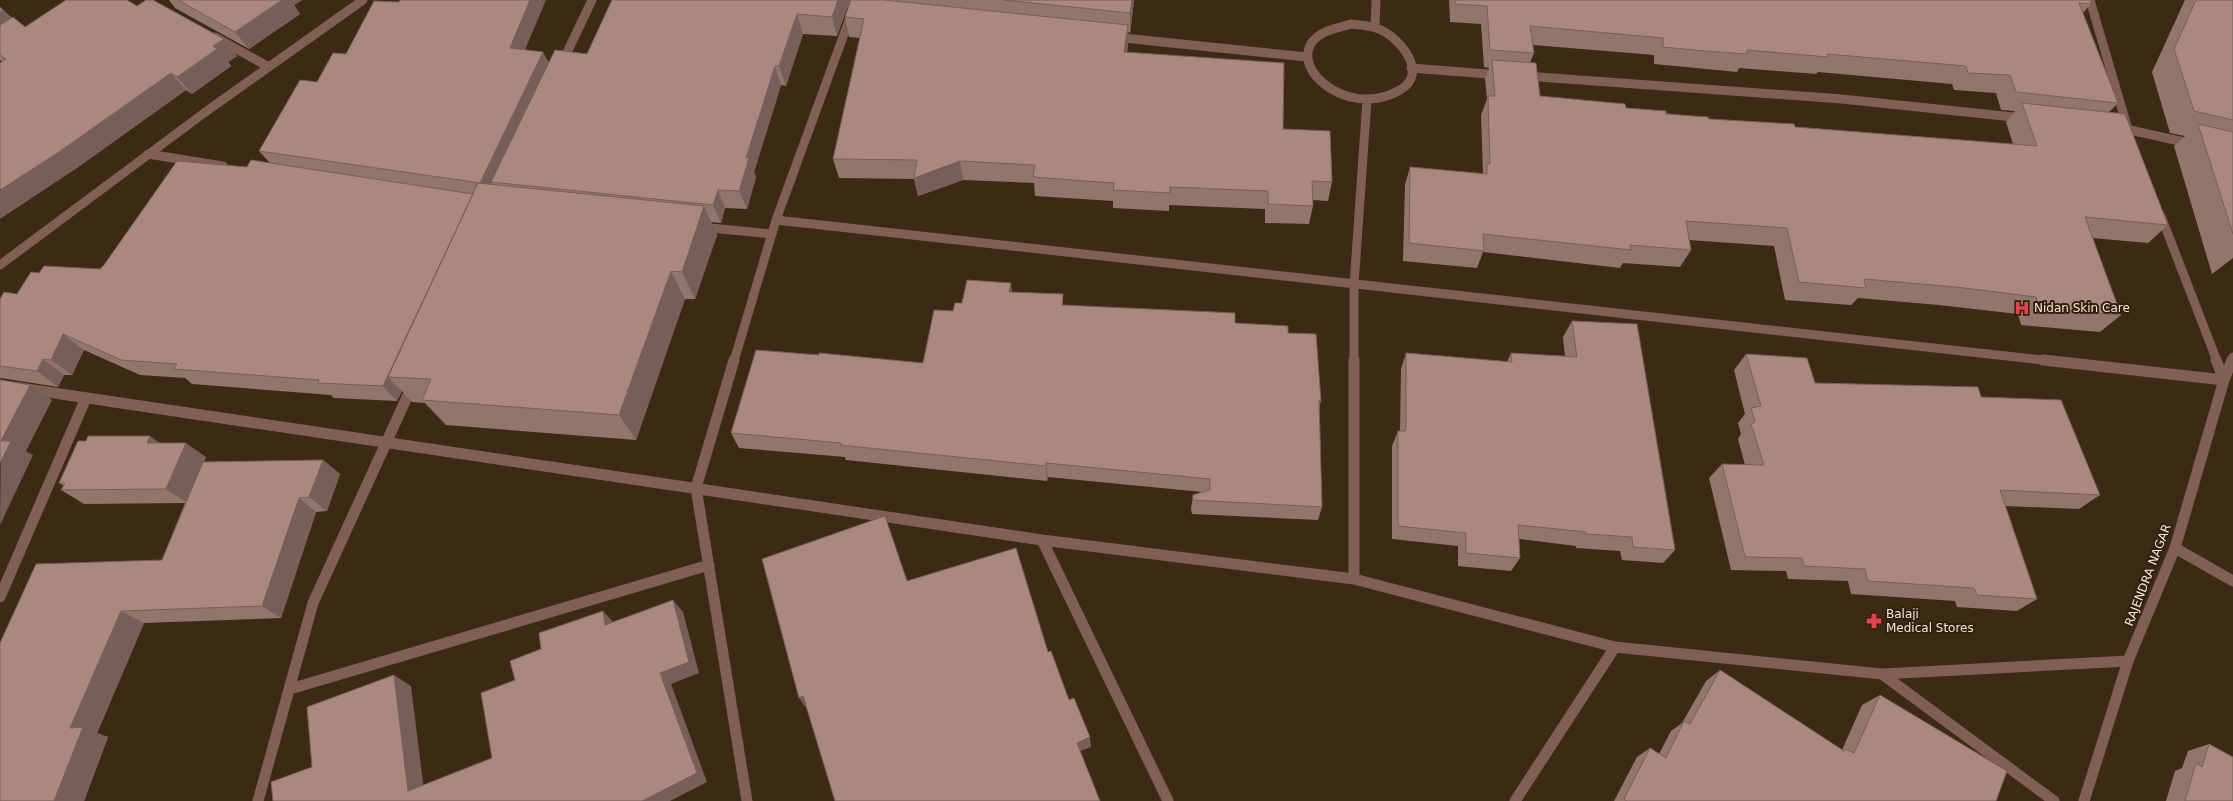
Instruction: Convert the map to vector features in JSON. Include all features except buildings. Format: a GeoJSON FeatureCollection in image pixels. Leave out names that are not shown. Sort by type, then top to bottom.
{"type":"FeatureCollection","features":[{"type":"Feature","properties":{"kind":"street"},"geometry":{"type":"LineString","coordinates":[[0,265],[148,154],[363,0]]}},
{"type":"Feature","properties":{"kind":"street"},"geometry":{"type":"LineString","coordinates":[[556,76],[592,0]]}},
{"type":"Feature","properties":{"kind":"street"},"geometry":{"type":"LineString","coordinates":[[1375,27],[1376,0]]}},
{"type":"Feature","properties":{"kind":"street"},"geometry":{"type":"LineString","coordinates":[[2090,0],[2133,143]]}},
{"type":"Feature","properties":{"kind":"street"},"geometry":{"type":"LineString","coordinates":[[747,801],[696,488],[771,234],[857,8]]}},
{"type":"Feature","properties":{"kind":"street"},"geometry":{"type":"LineString","coordinates":[[1351,24],[1375,27],[1397,41],[1408,54],[1411,68],[1410,80],[1400,90],[1385,97],[1367,100],[1349,98],[1332,91],[1318,82],[1310,70],[1307,57],[1311,44],[1320,34],[1334,27],[1351,24]]}},
{"type":"Feature","properties":{"kind":"street"},"geometry":{"type":"LineString","coordinates":[[209,34],[269,67]]}},
{"type":"Feature","properties":{"kind":"street"},"geometry":{"type":"LineString","coordinates":[[1104,36],[1307,57]]}},
{"type":"Feature","properties":{"kind":"street"},"geometry":{"type":"LineString","coordinates":[[1411,68],[1842,99],[2032,119]]}},
{"type":"Feature","properties":{"kind":"street"},"geometry":{"type":"LineString","coordinates":[[1354,579],[1354,285],[1367,100]]}},
{"type":"Feature","properties":{"kind":"street"},"geometry":{"type":"LineString","coordinates":[[2112,127],[2128,128],[2203,147]]}},
{"type":"Feature","properties":{"kind":"street"},"geometry":{"type":"LineString","coordinates":[[148,154],[235,167]]}},
{"type":"Feature","properties":{"kind":"street"},"geometry":{"type":"LineString","coordinates":[[776,220],[960,239],[1354,285],[2224,380],[2159,210]]}},
{"type":"Feature","properties":{"kind":"street"},"geometry":{"type":"LineString","coordinates":[[692,226],[771,234]]}},
{"type":"Feature","properties":{"kind":"street","name":"RAJENDRA NAGAR"},"geometry":{"type":"LineString","coordinates":[[2084,801],[2128,661],[2175,548],[2224,380],[2233,357]]}},
{"type":"Feature","properties":{"kind":"street"},"geometry":{"type":"LineString","coordinates":[[258,801],[314,604],[416,378]]}},
{"type":"Feature","properties":{"kind":"street"},"geometry":{"type":"LineString","coordinates":[[0,385],[1042,540],[1354,579],[1614,647],[1882,674],[2128,661]]}},
{"type":"Feature","properties":{"kind":"street"},"geometry":{"type":"LineString","coordinates":[[0,597],[86,398]]}},
{"type":"Feature","properties":{"kind":"street"},"geometry":{"type":"LineString","coordinates":[[1042,540],[1168,801]]}},
{"type":"Feature","properties":{"kind":"street"},"geometry":{"type":"LineString","coordinates":[[2175,548],[2233,581]]}},
{"type":"Feature","properties":{"kind":"street"},"geometry":{"type":"LineString","coordinates":[[290,689],[708,565]]}},
{"type":"Feature","properties":{"kind":"street"},"geometry":{"type":"LineString","coordinates":[[1515,801],[1614,647]]}},
{"type":"Feature","properties":{"kind":"street"},"geometry":{"type":"LineString","coordinates":[[1882,674],[2054,801]]}},
{"type":"Feature","properties":{"kind":"place","name":"Nidan Skin Care"},"geometry":{"type":"Point","coordinates":[2022,308]}},
{"type":"Feature","properties":{"kind":"place","name":"Balaji Medical Stores"},"geometry":{"type":"Point","coordinates":[1874,621]}}]}
